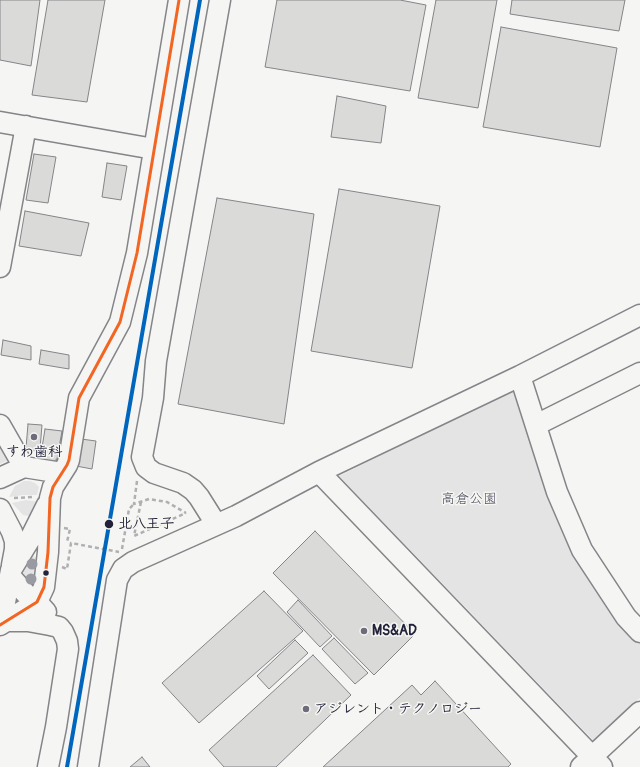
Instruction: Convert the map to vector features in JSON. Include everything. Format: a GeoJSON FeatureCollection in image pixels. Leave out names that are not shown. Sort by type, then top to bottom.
{"type":"FeatureCollection","features":[{"type":"Feature","properties":{"kind":"street"},"geometry":{"type":"LineString","coordinates":[[11,573],[30,539],[45,497],[67,465],[79,398],[120,322],[137,253],[179,0]]}},
{"type":"Feature","properties":{"kind":"street"},"geometry":{"type":"LineString","coordinates":[[216,524],[200,497],[193,490],[183,483],[154,473],[146,467],[142,456],[153,398],[156,361],[220,0]]}},
{"type":"Feature","properties":{"kind":"street"},"geometry":{"type":"LineString","coordinates":[[0,122],[154,149]]}},
{"type":"Feature","properties":{"kind":"street"},"geometry":{"type":"LineString","coordinates":[[0,267],[26,126]]}},
{"type":"Feature","properties":{"kind":"street"},"geometry":{"type":"LineString","coordinates":[[88,767],[117,580],[122,569],[133,562],[236,516],[319,472],[520,376],[640,315]]}},
{"type":"Feature","properties":{"kind":"street"},"geometry":{"type":"LineString","coordinates":[[536,425],[640,373]]}},
{"type":"Feature","properties":{"kind":"street"},"geometry":{"type":"LineString","coordinates":[[520,376],[556,492],[582,550],[626,617],[640,632]]}},
{"type":"Feature","properties":{"kind":"street"},"geometry":{"type":"LineString","coordinates":[[0,425],[24,467]]}},
{"type":"Feature","properties":{"kind":"street"},"geometry":{"type":"LineString","coordinates":[[0,478],[24,467],[62,473]]}},
{"type":"Feature","properties":{"kind":"street"},"geometry":{"type":"LineString","coordinates":[[319,472],[592,764],[640,712]]}},
{"type":"Feature","properties":{"kind":"street"},"geometry":{"type":"LineString","coordinates":[[3,623],[37,602],[44,587],[48,552],[45,497]]}},
{"type":"Feature","properties":{"kind":"street"},"geometry":{"type":"LineString","coordinates":[[5,506],[19,530],[48,552]]}},
{"type":"Feature","properties":{"kind":"street"},"geometry":{"type":"LineString","coordinates":[[3,623],[15,549],[15,541],[5,506]]}},
{"type":"Feature","properties":{"kind":"street"},"geometry":{"type":"LineString","coordinates":[[11,573],[26,594],[37,602],[64,632],[67,641],[68,649],[56,727],[48,767]]}},
{"type":"Feature","properties":{"kind":"street"},"geometry":{"type":"LineString","coordinates":[[3,623],[28,621],[59,627]]}},
{"type":"Feature","properties":{"kind":"path"},"geometry":{"type":"LineString","coordinates":[[134,504],[138,476]]}},
{"type":"Feature","properties":{"kind":"path"},"geometry":{"type":"LineString","coordinates":[[5,506],[45,497]]}},
{"type":"Feature","properties":{"kind":"path"},"geometry":{"type":"LineString","coordinates":[[71,543],[122,553],[129,509],[134,504],[149,499],[167,502],[193,516]]}},
{"type":"Feature","properties":{"kind":"path"},"geometry":{"type":"LineString","coordinates":[[141,502],[134,536],[186,513]]}},
{"type":"Feature","properties":{"kind":"path"},"geometry":{"type":"LineString","coordinates":[[98,548],[99,544]]}},
{"type":"Feature","properties":{"kind":"green space","name":"高倉公園"},"geometry":{"type":"Polygon","coordinates":[[[516,389],[620,621],[640,644],[640,698],[593,740],[339,476],[516,389]]]}},
{"type":"Feature","properties":{"kind":"green space"},"geometry":{"type":"Polygon","coordinates":[[[0,439],[12,459],[0,464],[0,439]]]}},
{"type":"Feature","properties":{"kind":"green space"},"geometry":{"type":"Polygon","coordinates":[[[24,481],[35,483],[39,487],[37,495],[9,497],[15,486],[24,481]]]}},
{"type":"Feature","properties":{"kind":"green space"},"geometry":{"type":"Polygon","coordinates":[[[26,500],[39,502],[34,513],[29,516],[23,515],[12,503],[26,500]]]}},
{"type":"Feature","properties":{"kind":"green space"},"geometry":{"type":"Polygon","coordinates":[[[33,556],[40,559],[34,587],[27,586],[23,572],[25,560],[33,556]]]}},
{"type":"Feature","properties":{"kind":"building"},"geometry":{"type":"Polygon","coordinates":[[[0,0],[40,0],[31,66],[0,60],[0,0]]]}},
{"type":"Feature","properties":{"kind":"building"},"geometry":{"type":"Polygon","coordinates":[[[48,0],[105,0],[87,102],[32,95],[48,0]]]}},
{"type":"Feature","properties":{"kind":"building"},"geometry":{"type":"Polygon","coordinates":[[[277,0],[400,0],[426,5],[410,91],[265,67],[277,0]]]}},
{"type":"Feature","properties":{"kind":"building"},"geometry":{"type":"Polygon","coordinates":[[[436,0],[497,0],[478,108],[418,98],[436,0]]]}},
{"type":"Feature","properties":{"kind":"building"},"geometry":{"type":"Polygon","coordinates":[[[512,0],[625,0],[619,31],[510,14],[512,0]]]}},
{"type":"Feature","properties":{"kind":"building"},"geometry":{"type":"Polygon","coordinates":[[[501,27],[617,48],[600,147],[483,127],[501,27]]]}},
{"type":"Feature","properties":{"kind":"building"},"geometry":{"type":"Polygon","coordinates":[[[337,96],[386,106],[381,143],[331,137],[337,96]]]}},
{"type":"Feature","properties":{"kind":"building"},"geometry":{"type":"Polygon","coordinates":[[[34,154],[56,157],[48,203],[26,200],[34,154]]]}},
{"type":"Feature","properties":{"kind":"building"},"geometry":{"type":"Polygon","coordinates":[[[107,163],[127,166],[121,200],[102,197],[107,163]]]}},
{"type":"Feature","properties":{"kind":"building"},"geometry":{"type":"Polygon","coordinates":[[[339,189],[440,206],[412,368],[311,351],[339,189]]]}},
{"type":"Feature","properties":{"kind":"building"},"geometry":{"type":"Polygon","coordinates":[[[217,198],[314,214],[284,424],[178,404],[217,198]]]}},
{"type":"Feature","properties":{"kind":"building"},"geometry":{"type":"Polygon","coordinates":[[[25,211],[89,223],[81,256],[19,246],[25,211]]]}},
{"type":"Feature","properties":{"kind":"building"},"geometry":{"type":"Polygon","coordinates":[[[3,340],[31,346],[31,360],[1,355],[3,340]]]}},
{"type":"Feature","properties":{"kind":"building"},"geometry":{"type":"Polygon","coordinates":[[[41,350],[69,355],[69,369],[39,364],[41,350]]]}},
{"type":"Feature","properties":{"kind":"building","name":"すわ歯科"},"geometry":{"type":"Polygon","coordinates":[[[28,424],[42,425],[40,449],[36,449],[36,451],[26,448],[28,424]]]}},
{"type":"Feature","properties":{"kind":"building"},"geometry":{"type":"Polygon","coordinates":[[[45,429],[62,431],[57,459],[53,462],[40,460],[45,429]]]}},
{"type":"Feature","properties":{"kind":"building"},"geometry":{"type":"Polygon","coordinates":[[[81,439],[96,441],[92,469],[76,466],[81,439]]]}},
{"type":"Feature","properties":{"kind":"building"},"geometry":{"type":"Polygon","coordinates":[[[315,531],[415,634],[374,675],[273,573],[315,531]]]}},
{"type":"Feature","properties":{"kind":"building"},"geometry":{"type":"Polygon","coordinates":[[[264,591],[303,631],[199,723],[162,683],[264,591]]]}},
{"type":"Feature","properties":{"kind":"building"},"geometry":{"type":"Polygon","coordinates":[[[298,600],[332,636],[320,647],[287,612],[298,600]]]}},
{"type":"Feature","properties":{"kind":"building"},"geometry":{"type":"Polygon","coordinates":[[[334,638],[368,673],[355,684],[322,649],[334,638]]]}},
{"type":"Feature","properties":{"kind":"building"},"geometry":{"type":"Polygon","coordinates":[[[295,640],[308,653],[269,689],[257,676],[295,640]]]}},
{"type":"Feature","properties":{"kind":"building"},"geometry":{"type":"Polygon","coordinates":[[[313,655],[351,695],[276,767],[224,767],[209,750],[313,655]]]}},
{"type":"Feature","properties":{"kind":"building"},"geometry":{"type":"Polygon","coordinates":[[[435,681],[511,764],[508,767],[323,767],[412,685],[421,695],[435,681]]]}},
{"type":"Feature","properties":{"kind":"building"},"geometry":{"type":"Polygon","coordinates":[[[142,757],[150,767],[130,767],[142,757]]]}},
{"type":"Feature","properties":{"kind":"transit line"},"geometry":{"type":"LineString","coordinates":[[0,625],[37,602],[44,587],[48,552],[50,498],[53,487],[69,460],[79,398],[120,322],[137,253],[179,0]]}},
{"type":"Feature","properties":{"kind":"transit line"},"geometry":{"type":"LineString","coordinates":[[67,767],[200,0]]}},
{"type":"Feature","properties":{"kind":"place","name":"すわ歯科"},"geometry":{"type":"Point","coordinates":[34,437]}},
{"type":"Feature","properties":{"kind":"place","name":"北八王子"},"geometry":{"type":"Point","coordinates":[109,524]}},
{"type":"Feature","properties":{"kind":"place","name":"MS&AD"},"geometry":{"type":"Point","coordinates":[364,631]}},
{"type":"Feature","properties":{"kind":"place","name":"アジレント・テクノロジー"},"geometry":{"type":"Point","coordinates":[306,709]}}]}
